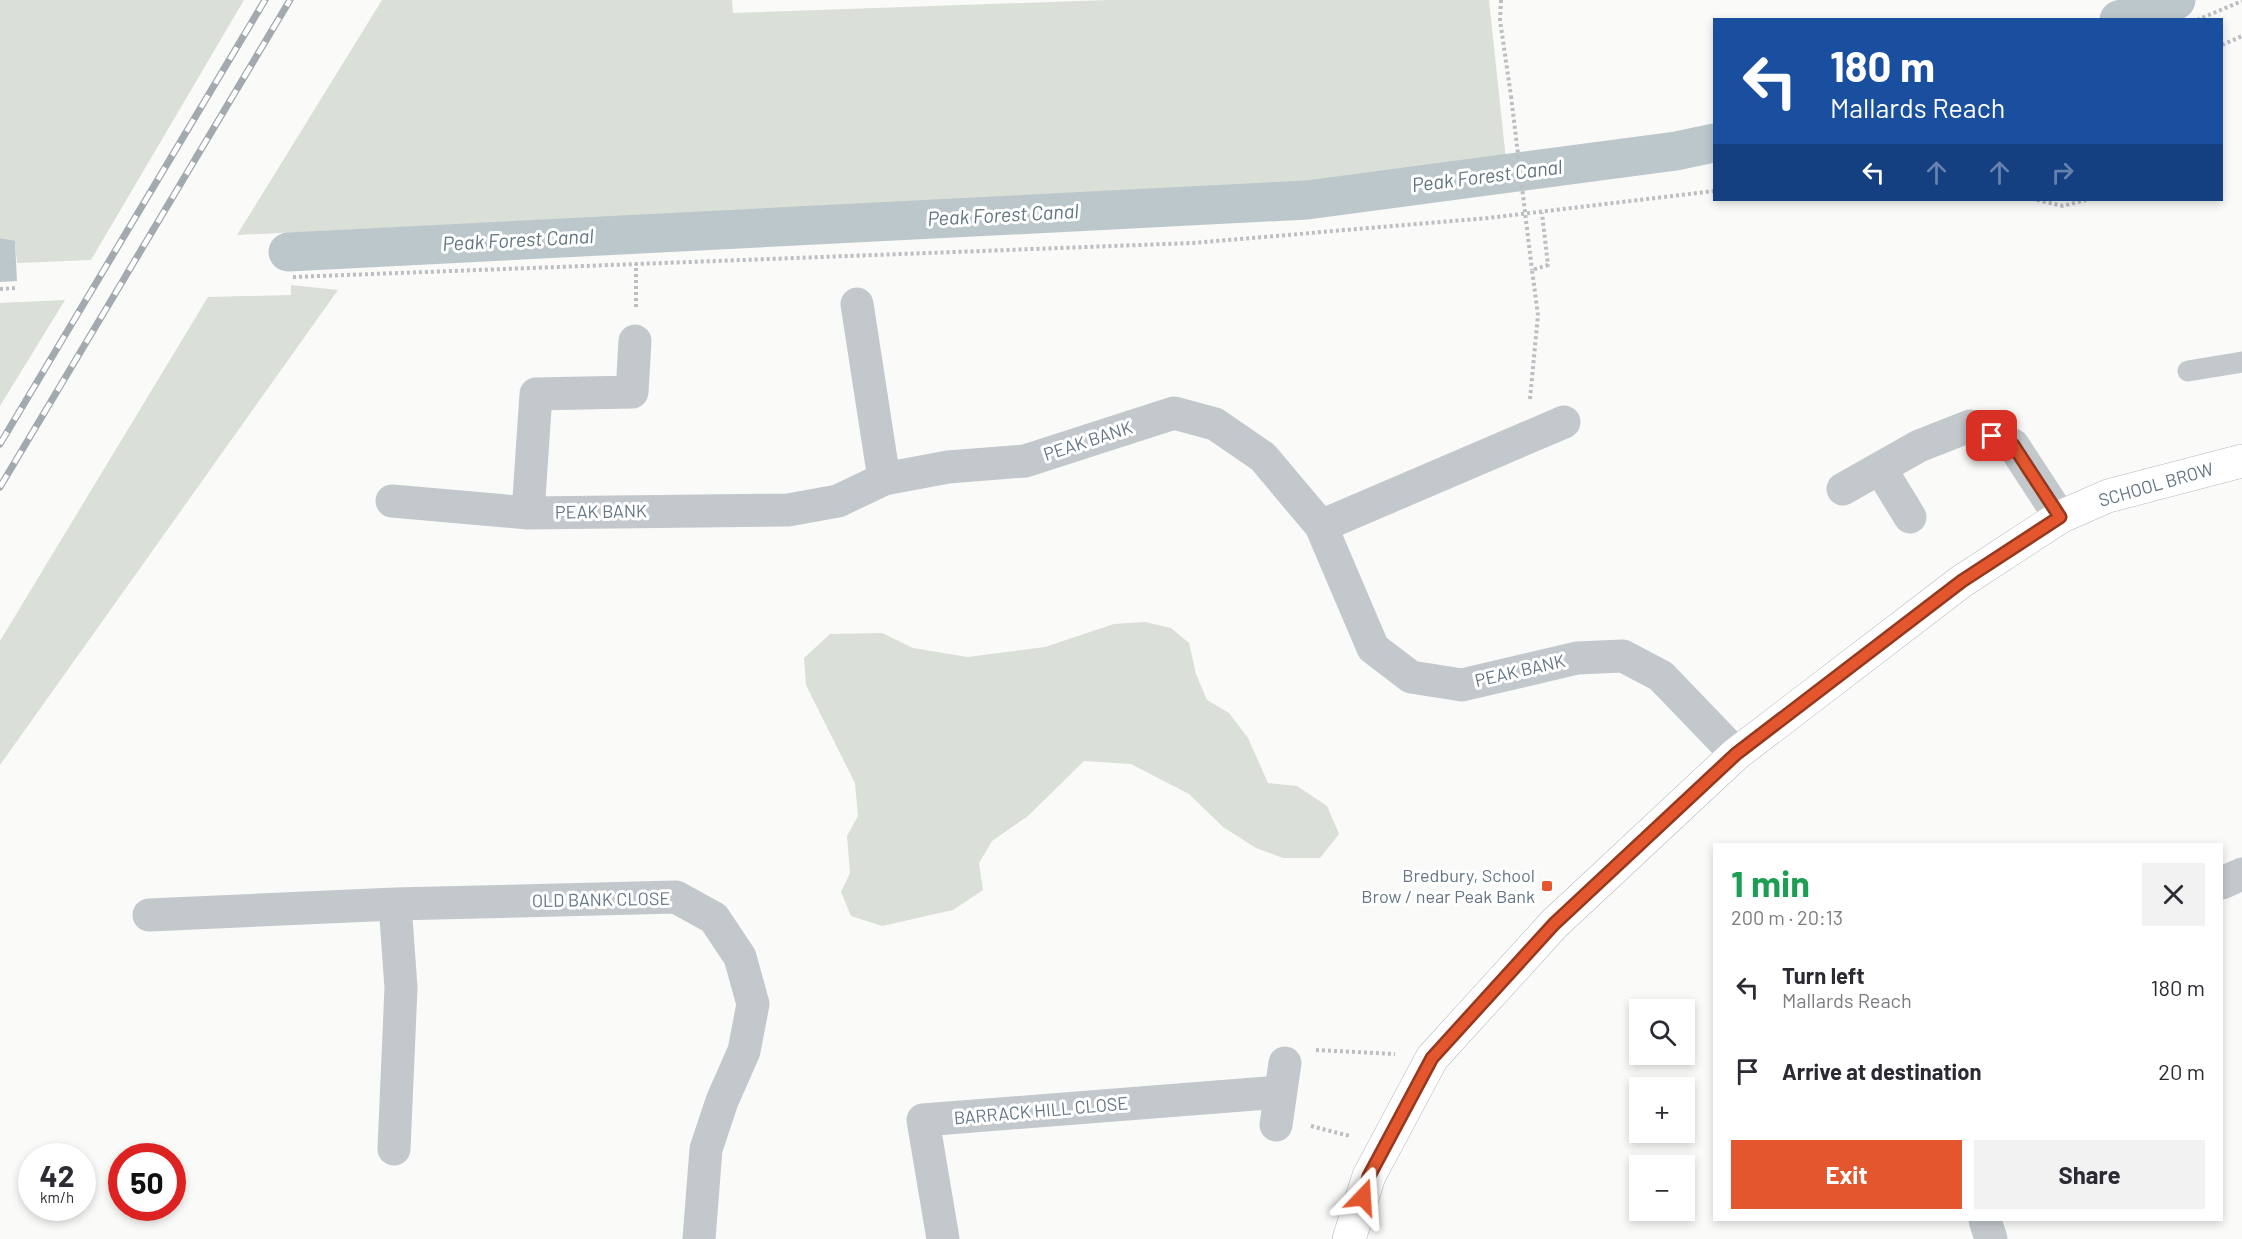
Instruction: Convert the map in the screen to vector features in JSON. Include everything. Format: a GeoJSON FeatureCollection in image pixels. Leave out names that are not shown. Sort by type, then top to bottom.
{"type":"FeatureCollection","features":[{"type":"Feature","properties":{"kind":"main road","name":"SCHOOL BROW"},"geometry":{"type":"LineString","coordinates":[[1349,1239],[1369,1176],[1432,1058],[1554,924],[1736,754],[1962,581],[2060,517],[2108,496],[2242,461]]}},
{"type":"Feature","properties":{"kind":"street"},"geometry":{"type":"LineString","coordinates":[[858,304],[884,479]]}},
{"type":"Feature","properties":{"kind":"street","name":"PEAK BANK"},"geometry":{"type":"LineString","coordinates":[[528,513],[536,394],[632,392],[635,341]]}},
{"type":"Feature","properties":{"kind":"street","name":"PEAK BANK"},"geometry":{"type":"LineString","coordinates":[[392,501],[528,513],[788,510],[838,501],[884,479],[948,467],[1025,461],[1174,413],[1215,423],[1263,457],[1321,526],[1373,648],[1411,677],[1462,685],[1577,658],[1623,656],[1660,676],[1736,754]]}},
{"type":"Feature","properties":{"kind":"street"},"geometry":{"type":"LineString","coordinates":[[1321,526],[1564,422]]}},
{"type":"Feature","properties":{"kind":"street"},"geometry":{"type":"LineString","coordinates":[[1843,489],[1919,446],[1970,426],[2013,445],[2060,517]]}},
{"type":"Feature","properties":{"kind":"street"},"geometry":{"type":"LineString","coordinates":[[1880,468],[1910,517]]}},
{"type":"Feature","properties":{"kind":"street"},"geometry":{"type":"LineString","coordinates":[[2223,883],[2242,874]]}},
{"type":"Feature","properties":{"kind":"street","name":"OLD BANK CLOSE"},"geometry":{"type":"LineString","coordinates":[[149,915],[395,904],[676,897],[714,918],[740,957],[753,1004],[744,1050],[722,1101],[706,1149],[699,1239]]}},
{"type":"Feature","properties":{"kind":"street"},"geometry":{"type":"LineString","coordinates":[[394,1149],[400,988],[395,904]]}},
{"type":"Feature","properties":{"kind":"street"},"geometry":{"type":"LineString","coordinates":[[1276,1125],[1283,1077]]}},
{"type":"Feature","properties":{"kind":"street","name":"BARRACK HILL CLOSE"},"geometry":{"type":"LineString","coordinates":[[943,1239],[923,1120],[1283,1077]]}},
{"type":"Feature","properties":{"kind":"street"},"geometry":{"type":"LineString","coordinates":[[1986,1221],[1991,1239]]}},
{"type":"Feature","properties":{"kind":"lane"},"geometry":{"type":"LineString","coordinates":[[2188,371],[2241,368]]}},
{"type":"Feature","properties":{"kind":"path"},"geometry":{"type":"LineString","coordinates":[[1501,0],[1500,20],[1538,315],[1526,438]]}},
{"type":"Feature","properties":{"kind":"path"},"geometry":{"type":"LineString","coordinates":[[2202,18],[2242,1]]}},
{"type":"Feature","properties":{"kind":"path"},"geometry":{"type":"LineString","coordinates":[[2223,45],[2242,36]]}},
{"type":"Feature","properties":{"kind":"path"},"geometry":{"type":"LineString","coordinates":[[293,277],[1192,243],[1542,213],[1713,191]]}},
{"type":"Feature","properties":{"kind":"path"},"geometry":{"type":"LineString","coordinates":[[2056,202],[2063,206],[2082,201]]}},
{"type":"Feature","properties":{"kind":"path"},"geometry":{"type":"LineString","coordinates":[[1532,270],[1548,265],[1542,213]]}},
{"type":"Feature","properties":{"kind":"path"},"geometry":{"type":"LineString","coordinates":[[635,341],[636,263]]}},
{"type":"Feature","properties":{"kind":"path"},"geometry":{"type":"LineString","coordinates":[[0,289],[16,288]]}},
{"type":"Feature","properties":{"kind":"path"},"geometry":{"type":"LineString","coordinates":[[1385,1145],[1291,1121],[1283,1077],[1290,1049],[1360,1051],[1432,1058]]}},
{"type":"Feature","properties":{"kind":"shaded area"},"geometry":{"type":"Polygon","coordinates":[[[0,0],[244,0],[91,260],[17,263],[15,242],[0,238],[0,0]]]}},
{"type":"Feature","properties":{"kind":"shaded area"},"geometry":{"type":"Polygon","coordinates":[[[382,0],[732,0],[733,13],[1108,0],[1489,0],[1506,160],[1300,184],[237,235],[382,0]]]}},
{"type":"Feature","properties":{"kind":"shaded area"},"geometry":{"type":"Polygon","coordinates":[[[0,238],[15,241],[17,281],[0,282],[0,238]]]}},
{"type":"Feature","properties":{"kind":"shaded area"},"geometry":{"type":"Polygon","coordinates":[[[291,285],[338,290],[0,765],[0,641],[208,297],[291,295],[291,285]]]}},
{"type":"Feature","properties":{"kind":"shaded area"},"geometry":{"type":"Polygon","coordinates":[[[65,300],[0,406],[0,303],[65,300]]]}},
{"type":"Feature","properties":{"kind":"shaded area"},"geometry":{"type":"Polygon","coordinates":[[[1145,622],[1171,628],[1189,643],[1196,674],[1207,700],[1229,713],[1248,738],[1268,783],[1297,786],[1327,806],[1339,834],[1320,858],[1283,858],[1256,848],[1223,827],[1189,794],[1131,764],[1084,761],[1028,816],[992,841],[979,863],[983,890],[953,910],[882,926],[851,916],[841,892],[850,873],[847,836],[858,816],[855,783],[806,685],[804,658],[830,634],[882,633],[913,648],[968,657],[1045,647],[1114,624],[1145,622]]]}},
{"type":"Feature","properties":{"kind":"waterway","name":"Peak Forest Canal"},"geometry":{"type":"LineString","coordinates":[[2125,18],[2176,0]]}},
{"type":"Feature","properties":{"kind":"waterway","name":"Peak Forest Canal"},"geometry":{"type":"LineString","coordinates":[[288,252],[1307,200],[1676,151],[1713,143]]}},
{"type":"Feature","properties":{"kind":"railway"},"geometry":{"type":"LineString","coordinates":[[0,444],[265,0]]}},
{"type":"Feature","properties":{"kind":"railway"},"geometry":{"type":"LineString","coordinates":[[0,487],[290,0]]}},
{"type":"Feature","properties":{"kind":"place","name":"Bredbury, School Brow / near Peak Bank"},"geometry":{"type":"Point","coordinates":[1547,886]}},
{"type":"Feature","properties":{"kind":"route"},"geometry":{"type":"LineString","coordinates":[[1363,1197],[1369,1176],[1432,1058],[1554,924],[1736,754],[1962,581],[2060,517],[2013,445],[1992,436]]}}]}
